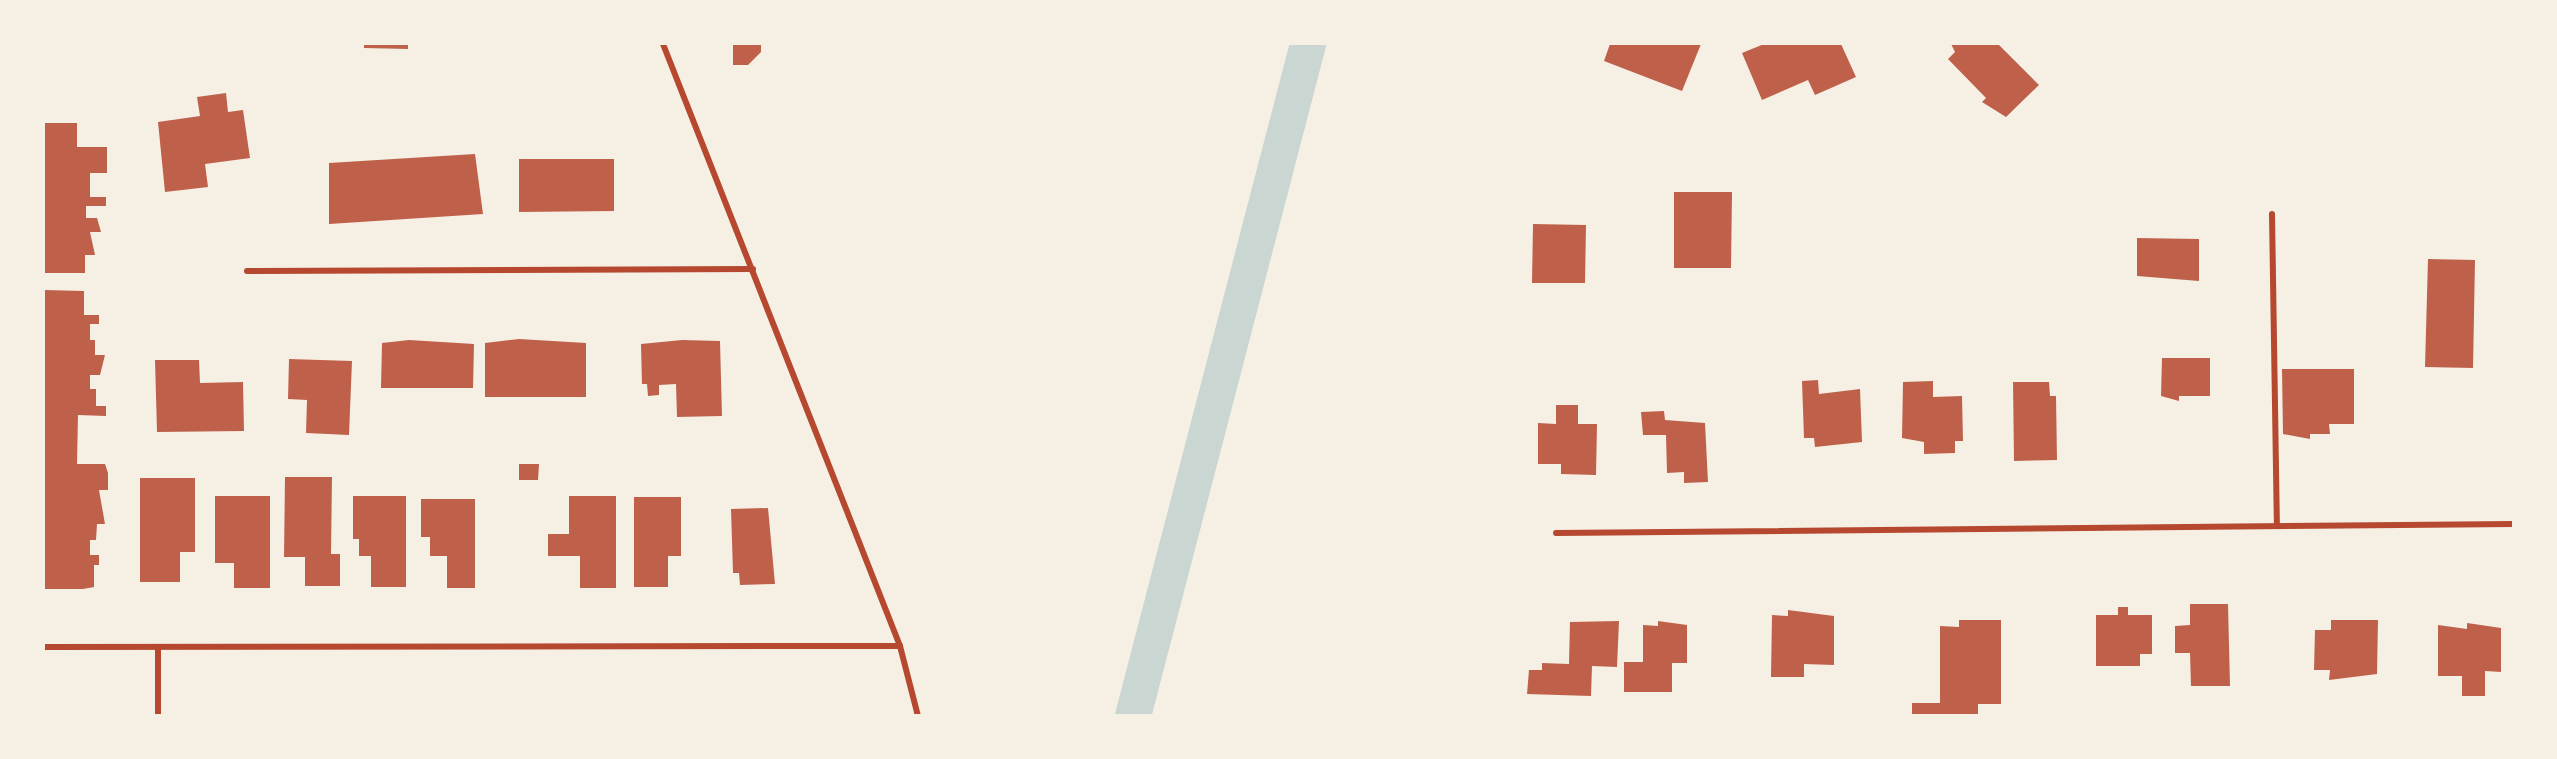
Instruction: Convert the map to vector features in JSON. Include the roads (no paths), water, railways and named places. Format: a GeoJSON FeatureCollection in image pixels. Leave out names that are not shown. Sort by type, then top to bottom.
{"type":"FeatureCollection","features":[{"type":"Feature","properties":{"kind":"street"},"geometry":{"type":"LineString","coordinates":[[663,44],[900,646],[918,716]]}},
{"type":"Feature","properties":{"kind":"street"},"geometry":{"type":"LineString","coordinates":[[2272,214],[2277,524]]}},
{"type":"Feature","properties":{"kind":"street"},"geometry":{"type":"LineString","coordinates":[[247,271],[753,269]]}},
{"type":"Feature","properties":{"kind":"street"},"geometry":{"type":"LineString","coordinates":[[1556,533],[2277,524],[2514,524]]}},
{"type":"Feature","properties":{"kind":"street"},"geometry":{"type":"LineString","coordinates":[[44,647],[900,646]]}},
{"type":"Feature","properties":{"kind":"street"},"geometry":{"type":"LineString","coordinates":[[158,647],[158,716]]}},
{"type":"Feature","properties":{"kind":"waterway"},"geometry":{"type":"LineString","coordinates":[[1133,716],[1308,44]]}}]}
